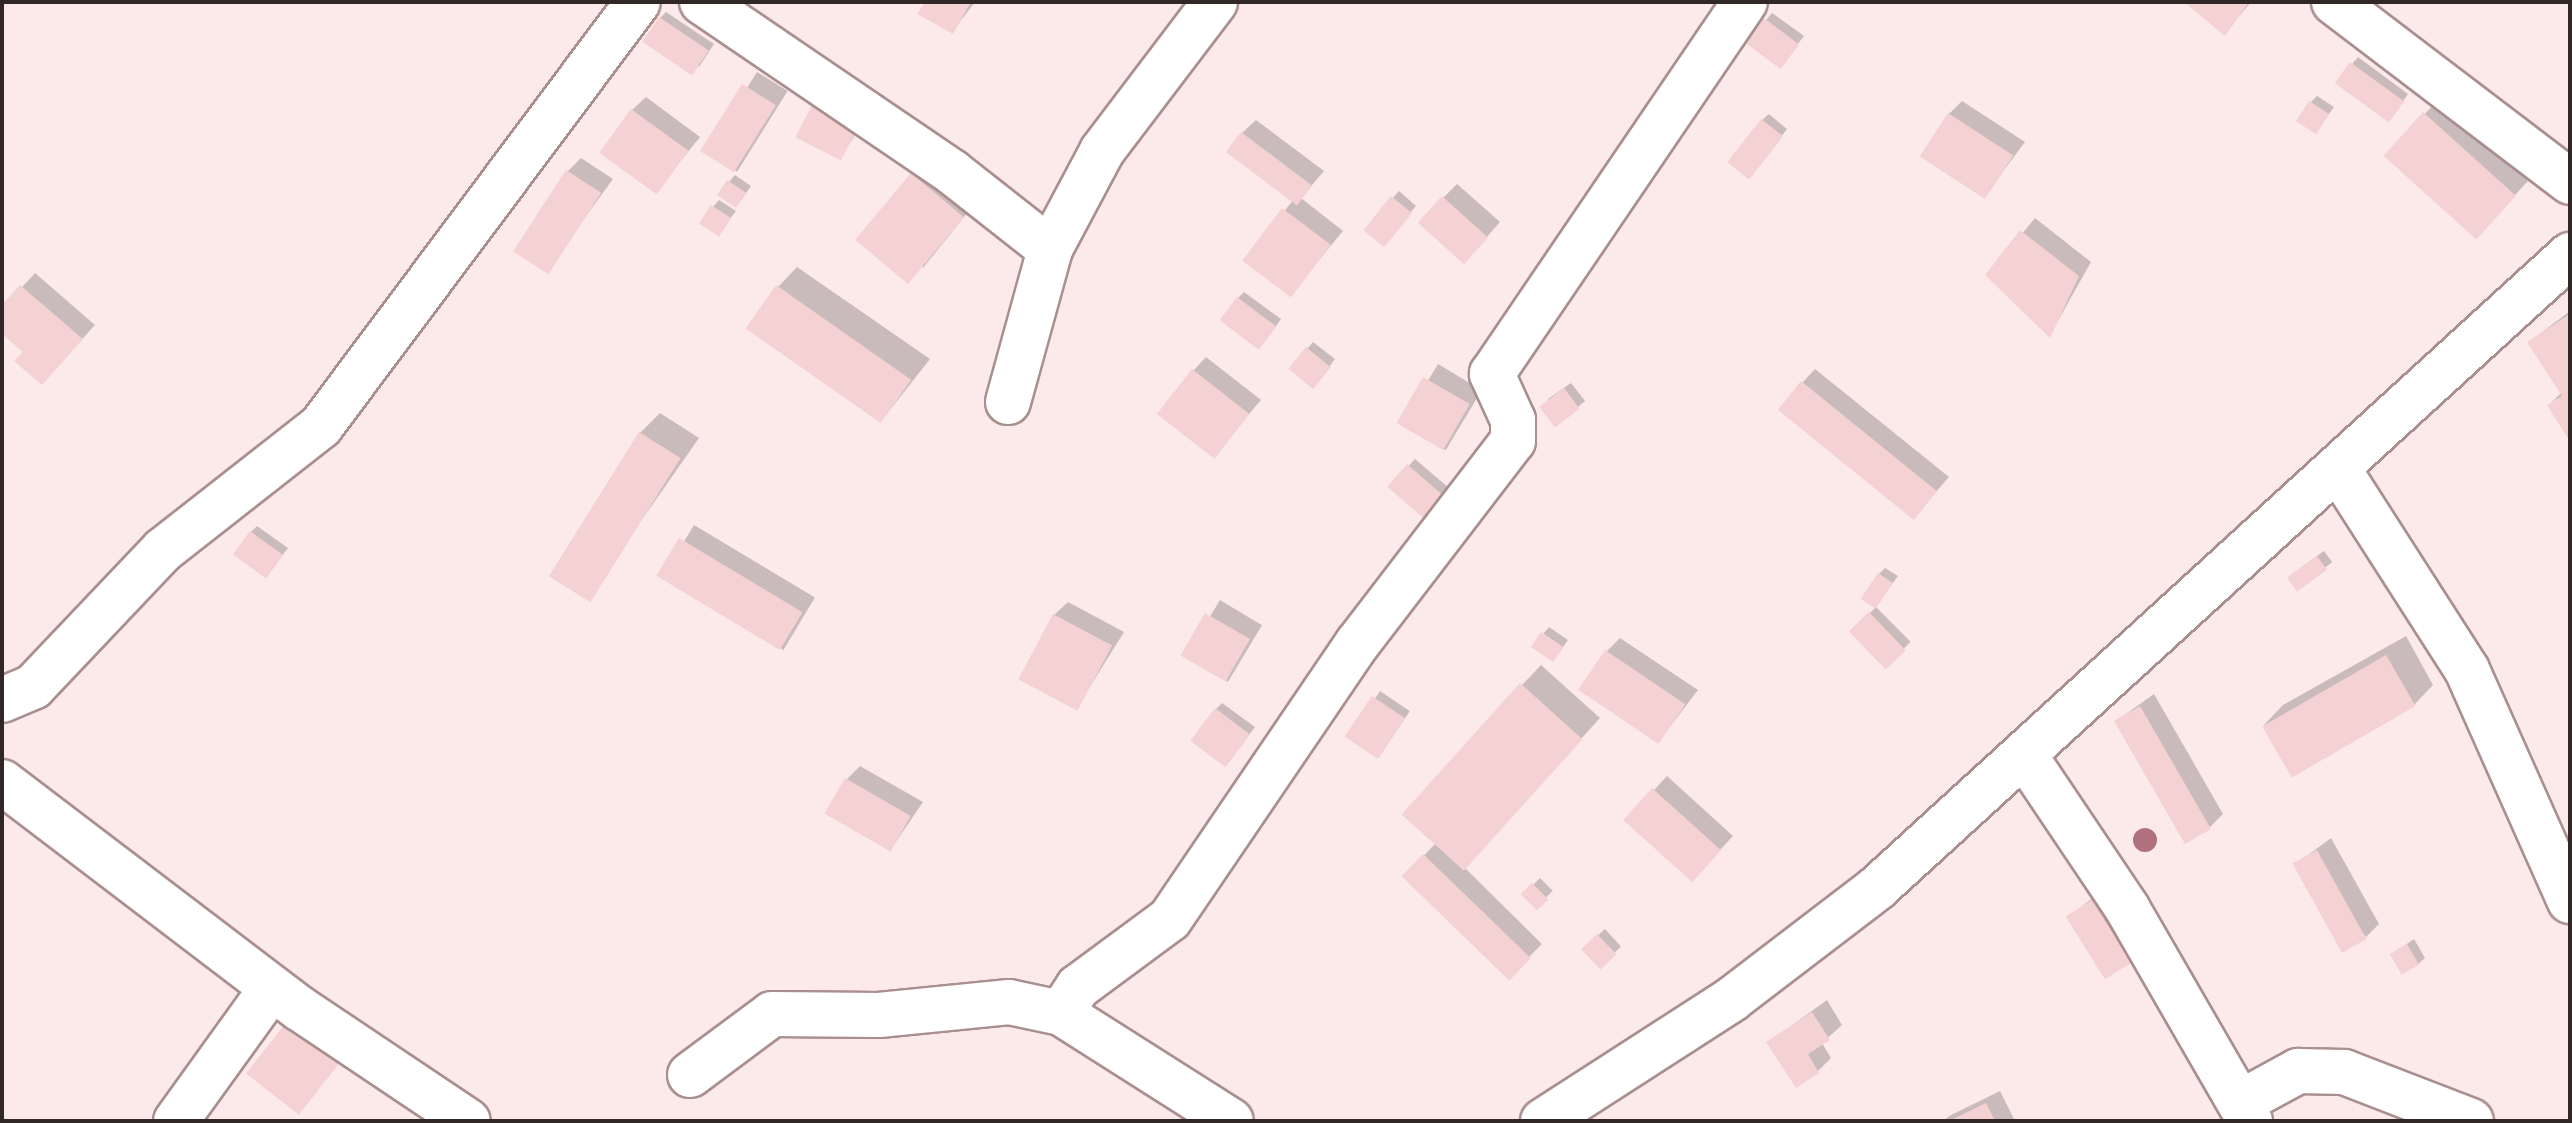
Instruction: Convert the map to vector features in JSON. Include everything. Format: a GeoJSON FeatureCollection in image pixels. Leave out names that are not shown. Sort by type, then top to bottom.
{"type":"FeatureCollection","features":[{"type":"Feature","properties":{"kind":"street"},"geometry":{"type":"LineString","coordinates":[[2,700],[33,687],[163,550],[321,426],[638,2]]}},
{"type":"Feature","properties":{"kind":"street"},"geometry":{"type":"LineString","coordinates":[[702,2],[952,172],[1050,249]]}},
{"type":"Feature","properties":{"kind":"street"},"geometry":{"type":"LineString","coordinates":[[1008,402],[1050,249],[1102,151],[1215,2]]}},
{"type":"Feature","properties":{"kind":"street"},"geometry":{"type":"LineString","coordinates":[[1061,1013],[1078,987],[1170,919],[1357,644],[1513,441],[1513,420],[1492,374],[1745,2]]}},
{"type":"Feature","properties":{"kind":"street"},"geometry":{"type":"LineString","coordinates":[[2334,2],[2570,182]]}},
{"type":"Feature","properties":{"kind":"street"},"geometry":{"type":"LineString","coordinates":[[1543,1121],[1732,999],[1877,888],[2340,472],[2570,255]]}},
{"type":"Feature","properties":{"kind":"street"},"geometry":{"type":"LineString","coordinates":[[2340,472],[2467,670],[2570,901]]}},
{"type":"Feature","properties":{"kind":"street"},"geometry":{"type":"LineString","coordinates":[[2025,756],[2246,1111],[2298,1071],[2344,1072],[2471,1121]]}},
{"type":"Feature","properties":{"kind":"street"},"geometry":{"type":"LineString","coordinates":[[2,782],[272,988],[468,1121]]}},
{"type":"Feature","properties":{"kind":"street"},"geometry":{"type":"LineString","coordinates":[[176,1121],[272,988]]}},
{"type":"Feature","properties":{"kind":"street"},"geometry":{"type":"LineString","coordinates":[[690,1075],[772,1014],[879,1015],[1009,1002],[1061,1013],[1231,1121]]}},
{"type":"Feature","properties":{"kind":"building"},"geometry":{"type":"Polygon","coordinates":[[[925,2],[971,2],[953,34],[917,14],[925,2]]]}},
{"type":"Feature","properties":{"kind":"building"},"geometry":{"type":"Polygon","coordinates":[[[2184,2],[2249,2],[2225,36],[2184,2]]]}},
{"type":"Feature","properties":{"kind":"building"},"geometry":{"type":"Polygon","coordinates":[[[659,17],[709,51],[692,75],[642,42],[659,17]]]}},
{"type":"Feature","properties":{"kind":"building"},"geometry":{"type":"Polygon","coordinates":[[[1764,18],[1799,44],[1780,69],[1745,43],[1764,18]]]}},
{"type":"Feature","properties":{"kind":"building"},"geometry":{"type":"Polygon","coordinates":[[[2350,62],[2404,101],[2389,122],[2335,83],[2350,62]]]}},
{"type":"Feature","properties":{"kind":"building"},"geometry":{"type":"Polygon","coordinates":[[[742,84],[776,105],[734,172],[700,151],[742,84]]]}},
{"type":"Feature","properties":{"kind":"building"},"geometry":{"type":"Polygon","coordinates":[[[815,99],[860,122],[841,160],[795,137],[815,99]]]}},
{"type":"Feature","properties":{"kind":"building"},"geometry":{"type":"Polygon","coordinates":[[[2309,101],[2329,114],[2316,134],[2296,121],[2309,101]]]}},
{"type":"Feature","properties":{"kind":"building"},"geometry":{"type":"Polygon","coordinates":[[[631,109],[688,151],[657,194],[599,153],[631,109]]]}},
{"type":"Feature","properties":{"kind":"building"},"geometry":{"type":"Polygon","coordinates":[[[2423,112],[2516,196],[2476,239],[2384,156],[2423,112]]]}},
{"type":"Feature","properties":{"kind":"building"},"geometry":{"type":"Polygon","coordinates":[[[1948,113],[2013,155],[1985,199],[1920,157],[1948,113]]]}},
{"type":"Feature","properties":{"kind":"building"},"geometry":{"type":"Polygon","coordinates":[[[1761,119],[1783,136],[1749,180],[1727,162],[1761,119]]]}},
{"type":"Feature","properties":{"kind":"building"},"geometry":{"type":"Polygon","coordinates":[[[1241,132],[1312,186],[1297,206],[1226,152],[1241,132]]]}},
{"type":"Feature","properties":{"kind":"building"},"geometry":{"type":"Polygon","coordinates":[[[566,170],[601,193],[548,274],[513,251],[566,170]]]}},
{"type":"Feature","properties":{"kind":"building"},"geometry":{"type":"Polygon","coordinates":[[[911,173],[964,217],[908,284],[855,240],[911,173]]]}},
{"type":"Feature","properties":{"kind":"building"},"geometry":{"type":"Polygon","coordinates":[[[727,180],[746,193],[736,208],[717,195],[727,180]]]}},
{"type":"Feature","properties":{"kind":"building"},"geometry":{"type":"Polygon","coordinates":[[[1391,196],[1412,213],[1384,247],[1363,230],[1391,196]]]}},
{"type":"Feature","properties":{"kind":"building"},"geometry":{"type":"Polygon","coordinates":[[[1442,196],[1488,237],[1464,264],[1418,223],[1442,196]]]}},
{"type":"Feature","properties":{"kind":"building"},"geometry":{"type":"Polygon","coordinates":[[[711,205],[731,218],[719,237],[699,223],[711,205]]]}},
{"type":"Feature","properties":{"kind":"building"},"geometry":{"type":"Polygon","coordinates":[[[1282,208],[1331,245],[1291,297],[1242,261],[1282,208]]]}},
{"type":"Feature","properties":{"kind":"building"},"geometry":{"type":"Polygon","coordinates":[[[2020,230],[2079,276],[2050,338],[1985,275],[2020,230]]]}},
{"type":"Feature","properties":{"kind":"building"},"geometry":{"type":"Polygon","coordinates":[[[20,285],[83,339],[42,385],[14,361],[23,352],[2,334],[2,305],[20,285]]]}},
{"type":"Feature","properties":{"kind":"building"},"geometry":{"type":"Polygon","coordinates":[[[776,285],[911,380],[881,423],[746,328],[776,285]]]}},
{"type":"Feature","properties":{"kind":"building"},"geometry":{"type":"Polygon","coordinates":[[[1237,297],[1276,326],[1259,350],[1220,320],[1237,297]]]}},
{"type":"Feature","properties":{"kind":"building"},"geometry":{"type":"Polygon","coordinates":[[[2570,314],[2570,436],[2567,437],[2547,405],[2562,396],[2527,342],[2570,314]]]}},
{"type":"Feature","properties":{"kind":"building"},"geometry":{"type":"Polygon","coordinates":[[[1306,347],[1331,367],[1313,389],[1288,369],[1306,347]]]}},
{"type":"Feature","properties":{"kind":"building"},"geometry":{"type":"Polygon","coordinates":[[[1192,369],[1250,414],[1214,459],[1157,414],[1192,369]]]}},
{"type":"Feature","properties":{"kind":"building"},"geometry":{"type":"Polygon","coordinates":[[[1423,377],[1470,404],[1443,450],[1396,423],[1423,377]]]}},
{"type":"Feature","properties":{"kind":"building"},"geometry":{"type":"Polygon","coordinates":[[[1801,381],[1937,491],[1914,520],[1778,410],[1801,381]]]}},
{"type":"Feature","properties":{"kind":"building"},"geometry":{"type":"Polygon","coordinates":[[[1564,388],[1580,409],[1555,427],[1539,407],[1564,388]]]}},
{"type":"Feature","properties":{"kind":"building"},"geometry":{"type":"Polygon","coordinates":[[[639,432],[681,458],[590,602],[549,576],[639,432]]]}},
{"type":"Feature","properties":{"kind":"building"},"geometry":{"type":"Polygon","coordinates":[[[1407,464],[1444,496],[1424,519],[1387,487],[1407,464]]]}},
{"type":"Feature","properties":{"kind":"building"},"geometry":{"type":"Polygon","coordinates":[[[250,531],[283,555],[266,579],[233,554],[250,531]]]}},
{"type":"Feature","properties":{"kind":"building"},"geometry":{"type":"Polygon","coordinates":[[[679,538],[802,612],[780,650],[656,576],[679,538]]]}},
{"type":"Feature","properties":{"kind":"building"},"geometry":{"type":"Polygon","coordinates":[[[2317,556],[2327,570],[2297,592],[2287,578],[2317,556]]]}},
{"type":"Feature","properties":{"kind":"building"},"geometry":{"type":"Polygon","coordinates":[[[1878,573],[1893,583],[1876,609],[1861,599],[1878,573]]]}},
{"type":"Feature","properties":{"kind":"building"},"geometry":{"type":"Polygon","coordinates":[[[1869,612],[1906,650],[1886,670],[1849,631],[1869,612]]]}},
{"type":"Feature","properties":{"kind":"building"},"geometry":{"type":"Polygon","coordinates":[[[1205,613],[1250,639],[1226,681],[1180,655],[1205,613]]]}},
{"type":"Feature","properties":{"kind":"building"},"geometry":{"type":"Polygon","coordinates":[[[1053,614],[1112,645],[1077,711],[1018,679],[1053,614]]]}},
{"type":"Feature","properties":{"kind":"building"},"geometry":{"type":"Polygon","coordinates":[[[1541,632],[1563,647],[1553,662],[1531,647],[1541,632]]]}},
{"type":"Feature","properties":{"kind":"building"},"geometry":{"type":"Polygon","coordinates":[[[1605,650],[1685,704],[1659,744],[1578,690],[1605,650]]]}},
{"type":"Feature","properties":{"kind":"building"},"geometry":{"type":"Polygon","coordinates":[[[2386,655],[2416,706],[2292,778],[2262,726],[2386,655]]]}},
{"type":"Feature","properties":{"kind":"building"},"geometry":{"type":"Polygon","coordinates":[[[1520,683],[1582,739],[1464,871],[1402,815],[1520,683]]]}},
{"type":"Feature","properties":{"kind":"building"},"geometry":{"type":"Polygon","coordinates":[[[1372,696],[1405,718],[1378,759],[1345,737],[1372,696]]]}},
{"type":"Feature","properties":{"kind":"building"},"geometry":{"type":"Polygon","coordinates":[[[2140,706],[2211,829],[2185,844],[2114,721],[2140,706]]]}},
{"type":"Feature","properties":{"kind":"building"},"geometry":{"type":"Polygon","coordinates":[[[1215,708],[1250,734],[1225,767],[1190,741],[1215,708]]]}},
{"type":"Feature","properties":{"kind":"building"},"geometry":{"type":"Polygon","coordinates":[[[845,778],[911,816],[890,852],[824,814],[845,778]]]}},
{"type":"Feature","properties":{"kind":"building"},"geometry":{"type":"Polygon","coordinates":[[[1652,788],[1721,850],[1692,882],[1623,820],[1652,788]]]}},
{"type":"Feature","properties":{"kind":"building"},"geometry":{"type":"Polygon","coordinates":[[[2317,850],[2366,939],[2342,953],[2293,864],[2317,850]]]}},
{"type":"Feature","properties":{"kind":"building"},"geometry":{"type":"Polygon","coordinates":[[[1423,854],[1531,958],[1509,980],[1401,876],[1423,854]]]}},
{"type":"Feature","properties":{"kind":"building"},"geometry":{"type":"Polygon","coordinates":[[[1532,883],[1548,899],[1537,911],[1521,894],[1532,883]]]}},
{"type":"Feature","properties":{"kind":"building"},"geometry":{"type":"Polygon","coordinates":[[[2092,900],[2131,963],[2105,979],[2066,916],[2092,900]]]}},
{"type":"Feature","properties":{"kind":"building"},"geometry":{"type":"Polygon","coordinates":[[[1597,934],[1616,954],[1601,969],[1581,949],[1597,934]]]}},
{"type":"Feature","properties":{"kind":"building"},"geometry":{"type":"Polygon","coordinates":[[[2407,944],[2419,965],[2402,975],[2390,954],[2407,944]]]}},
{"type":"Feature","properties":{"kind":"building"},"geometry":{"type":"Polygon","coordinates":[[[1812,1012],[1830,1040],[1808,1054],[1819,1073],[1796,1088],[1766,1042],[1812,1012]]]}},
{"type":"Feature","properties":{"kind":"building"},"geometry":{"type":"Polygon","coordinates":[[[288,1020],[341,1061],[299,1115],[246,1074],[288,1020]]]}},
{"type":"Feature","properties":{"kind":"building"},"geometry":{"type":"Polygon","coordinates":[[[1986,1103],[1995,1121],[1949,1121],[1986,1103]]]}}]}
